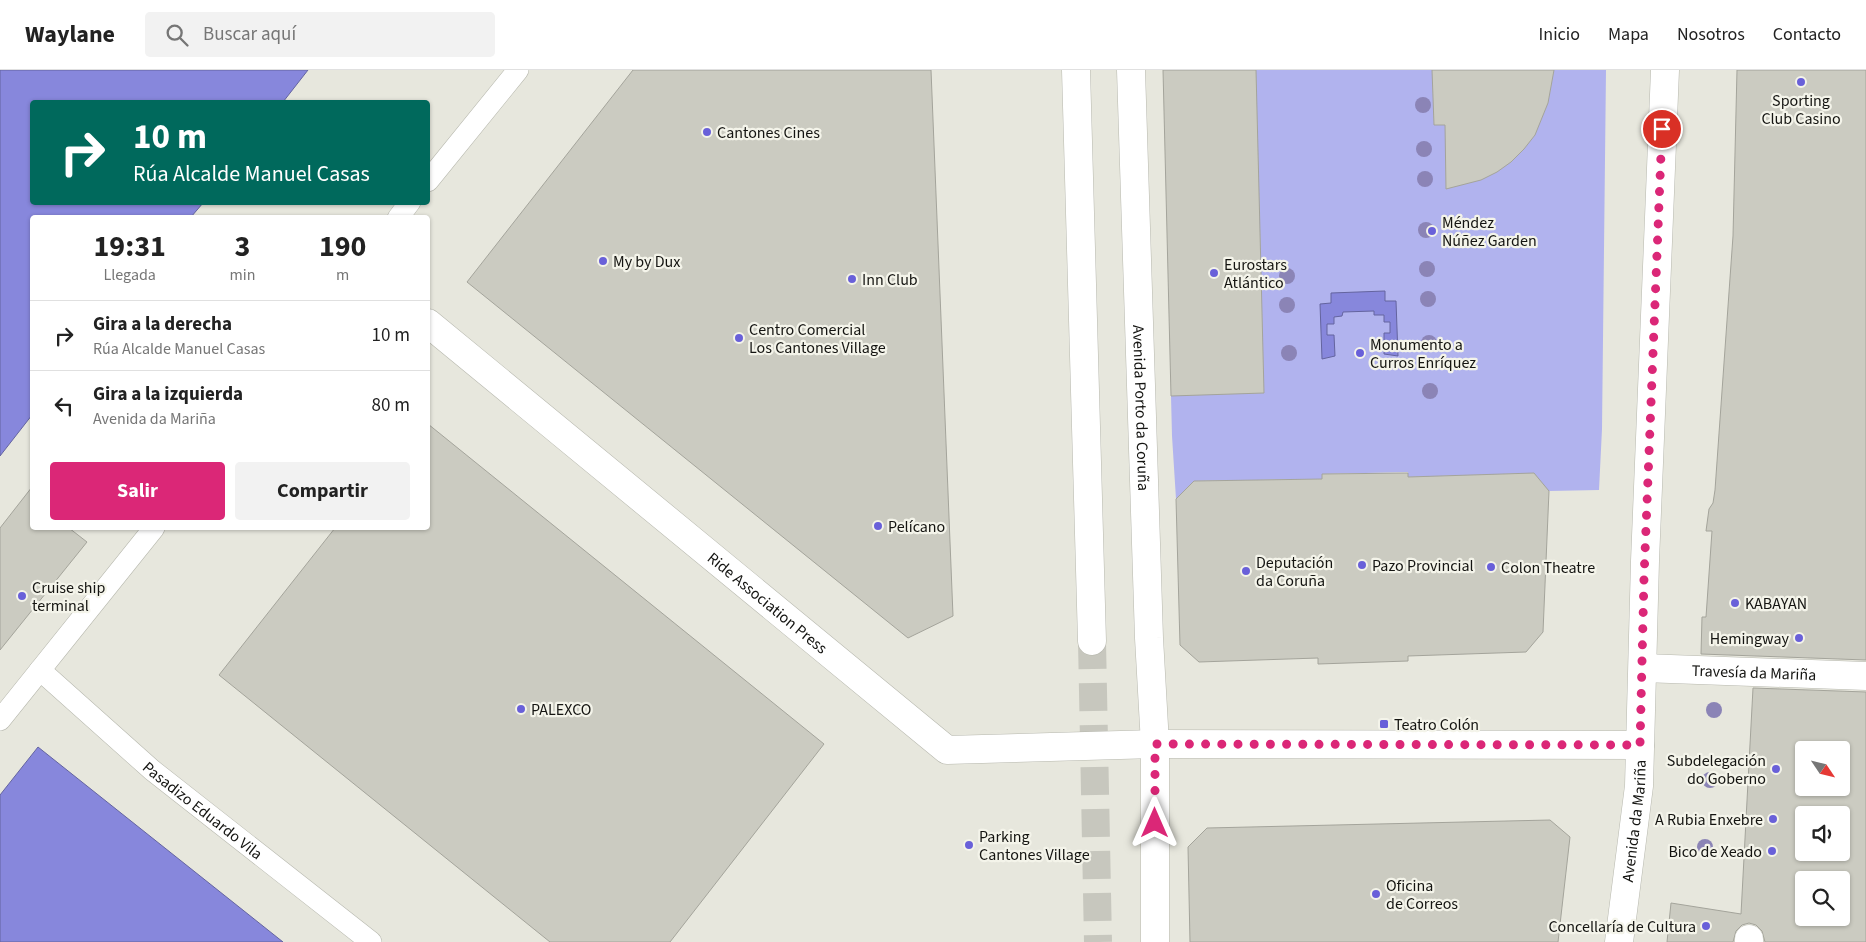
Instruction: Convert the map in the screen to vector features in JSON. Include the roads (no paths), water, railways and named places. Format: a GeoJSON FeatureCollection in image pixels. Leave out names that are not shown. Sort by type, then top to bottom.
{"type":"FeatureCollection","features":[{"type":"Feature","properties":{"kind":"street"},"geometry":{"type":"LineString","coordinates":[[1076,70],[1092,641]]}},
{"type":"Feature","properties":{"kind":"street","name":"Avenida Porto da Coruña"},"geometry":{"type":"LineString","coordinates":[[1131,70],[1148,628],[1155,744],[1155,942]]}},
{"type":"Feature","properties":{"kind":"street","name":"Avenida da Mariña"},"geometry":{"type":"LineString","coordinates":[[1619,942],[1639,786],[1645,571],[1665,70]]}},
{"type":"Feature","properties":{"kind":"street","name":"Ride Association Press"},"geometry":{"type":"LineString","coordinates":[[430,325],[947,750],[1155,744],[1640,745]]}},
{"type":"Feature","properties":{"kind":"street","name":"Travesía da Mariña"},"geometry":{"type":"LineString","coordinates":[[1642,668],[1866,676]]}},
{"type":"Feature","properties":{"kind":"lane"},"geometry":{"type":"LineString","coordinates":[[430,179],[518,70]]}},
{"type":"Feature","properties":{"kind":"lane"},"geometry":{"type":"LineString","coordinates":[[0,720],[152,530]]}},
{"type":"Feature","properties":{"kind":"lane","name":"Pasadizo Eduardo Vila"},"geometry":{"type":"LineString","coordinates":[[40,670],[152,770],[371,942]]}},
{"type":"Feature","properties":{"kind":"tunnel"},"geometry":{"type":"LineString","coordinates":[[1092,641],[1098,942]]}},
{"type":"Feature","properties":{"kind":"place","name":"Sporting Club Casino"},"geometry":{"type":"Point","coordinates":[1801,82]}},
{"type":"Feature","properties":{"kind":"place","name":"Cantones Cines"},"geometry":{"type":"Point","coordinates":[707,132]}},
{"type":"Feature","properties":{"kind":"place","name":"Méndez Núñez Garden"},"geometry":{"type":"Point","coordinates":[1432,231]}},
{"type":"Feature","properties":{"kind":"place","name":"My by Dux"},"geometry":{"type":"Point","coordinates":[603,261]}},
{"type":"Feature","properties":{"kind":"place","name":"Eurostars Atlántico"},"geometry":{"type":"Point","coordinates":[1214,273]}},
{"type":"Feature","properties":{"kind":"place","name":"Inn Club"},"geometry":{"type":"Point","coordinates":[852,279]}},
{"type":"Feature","properties":{"kind":"place","name":"Centro Comercial Los Cantones Village"},"geometry":{"type":"Point","coordinates":[739,338]}},
{"type":"Feature","properties":{"kind":"place","name":"Monumento a Curros Enríquez"},"geometry":{"type":"Point","coordinates":[1360,353]}},
{"type":"Feature","properties":{"kind":"place","name":"Pelícano"},"geometry":{"type":"Point","coordinates":[878,526]}},
{"type":"Feature","properties":{"kind":"place","name":"Pazo Provincial"},"geometry":{"type":"Point","coordinates":[1362,565]}},
{"type":"Feature","properties":{"kind":"place","name":"Colon Theatre"},"geometry":{"type":"Point","coordinates":[1491,567]}},
{"type":"Feature","properties":{"kind":"place","name":"Deputación da Coruña"},"geometry":{"type":"Point","coordinates":[1246,571]}},
{"type":"Feature","properties":{"kind":"place","name":"Cruise ship terminal"},"geometry":{"type":"Point","coordinates":[22,596]}},
{"type":"Feature","properties":{"kind":"place","name":"KABAYAN"},"geometry":{"type":"Point","coordinates":[1735,603]}},
{"type":"Feature","properties":{"kind":"place","name":"Hemingway"},"geometry":{"type":"Point","coordinates":[1799,638]}},
{"type":"Feature","properties":{"kind":"place","name":"PALEXCO"},"geometry":{"type":"Point","coordinates":[521,709]}},
{"type":"Feature","properties":{"kind":"place","name":"Teatro Colón"},"geometry":{"type":"Point","coordinates":[1384,724]}},
{"type":"Feature","properties":{"kind":"place","name":"Subdelegación do Goberno"},"geometry":{"type":"Point","coordinates":[1776,769]}},
{"type":"Feature","properties":{"kind":"place","name":"A Rubia Enxebre"},"geometry":{"type":"Point","coordinates":[1773,819]}},
{"type":"Feature","properties":{"kind":"place","name":"Parking Cantones Village"},"geometry":{"type":"Point","coordinates":[969,845]}},
{"type":"Feature","properties":{"kind":"place","name":"Bico de Xeado"},"geometry":{"type":"Point","coordinates":[1772,851]}},
{"type":"Feature","properties":{"kind":"place","name":"Oficina de Correos"},"geometry":{"type":"Point","coordinates":[1376,894]}},
{"type":"Feature","properties":{"kind":"place","name":"Concellaría de Cultura"},"geometry":{"type":"Point","coordinates":[1706,926]}}]}
